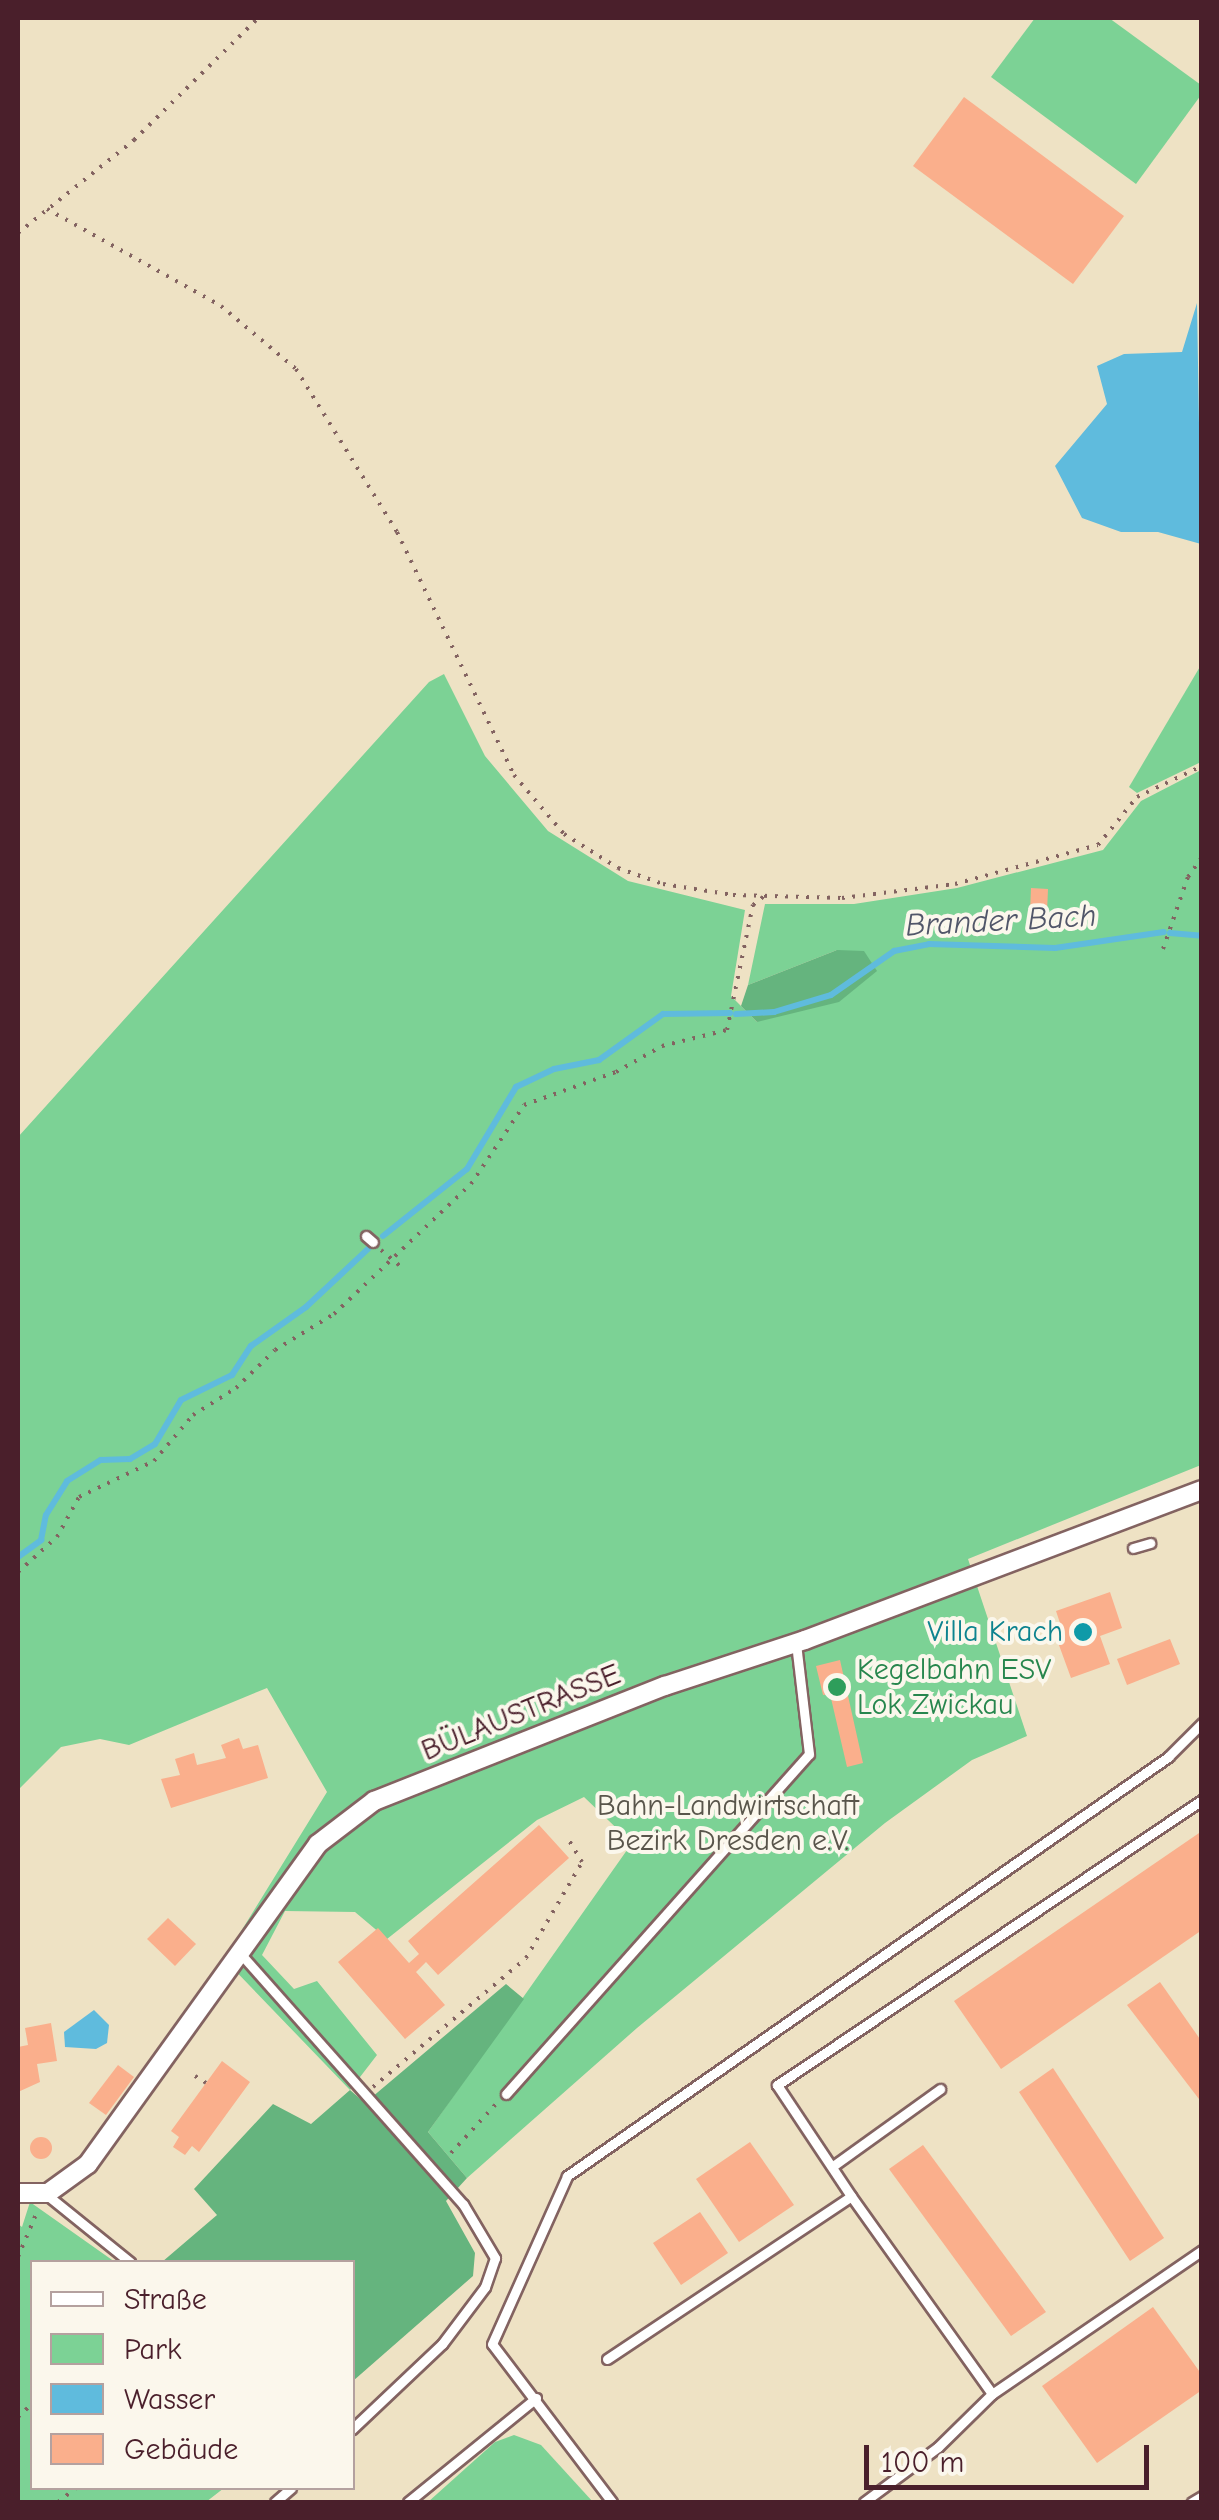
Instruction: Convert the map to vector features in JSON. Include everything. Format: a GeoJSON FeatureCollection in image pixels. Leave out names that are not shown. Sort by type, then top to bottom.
{"type":"FeatureCollection","features":[{"type":"Feature","properties":{"kind":"street","name":"BÜLAUSTRASSE"},"geometry":{"type":"LineString","coordinates":[[44,2194],[68,2185],[88,2164],[318,1844],[374,1801],[665,1686],[796,1644],[1202,1490]]}},
{"type":"Feature","properties":{"kind":"street"},"geometry":{"type":"LineString","coordinates":[[18,2194],[44,2194]]}},
{"type":"Feature","properties":{"kind":"lane"},"geometry":{"type":"LineString","coordinates":[[1134,1548],[1150,1543]]}},
{"type":"Feature","properties":{"kind":"lane"},"geometry":{"type":"LineString","coordinates":[[506,2094],[809,1754],[796,1644]]}},
{"type":"Feature","properties":{"kind":"lane"},"geometry":{"type":"LineString","coordinates":[[612,2502],[492,2344],[568,2176],[1168,1757],[1202,1723]]}},
{"type":"Feature","properties":{"kind":"lane"},"geometry":{"type":"LineString","coordinates":[[992,2394],[778,2085],[1202,1800]]}},
{"type":"Feature","properties":{"kind":"lane"},"geometry":{"type":"LineString","coordinates":[[239,1952],[463,2204],[494,2258],[485,2287],[442,2344],[355,2426]]}},
{"type":"Feature","properties":{"kind":"lane"},"geometry":{"type":"LineString","coordinates":[[833,2166],[940,2089]]}},
{"type":"Feature","properties":{"kind":"lane"},"geometry":{"type":"LineString","coordinates":[[44,2194],[127,2260]]}},
{"type":"Feature","properties":{"kind":"lane"},"geometry":{"type":"LineString","coordinates":[[607,2359],[852,2196]]}},
{"type":"Feature","properties":{"kind":"lane"},"geometry":{"type":"LineString","coordinates":[[864,2502],[938,2447],[992,2394],[1202,2250]]}},
{"type":"Feature","properties":{"kind":"lane"},"geometry":{"type":"LineString","coordinates":[[408,2502],[536,2398]]}},
{"type":"Feature","properties":{"kind":"lane"},"geometry":{"type":"LineString","coordinates":[[1192,2502],[1202,2496]]}},
{"type":"Feature","properties":{"kind":"path"},"geometry":{"type":"LineString","coordinates":[[18,232],[134,140],[258,18]]}},
{"type":"Feature","properties":{"kind":"path"},"geometry":{"type":"LineString","coordinates":[[47,209],[221,306],[296,369],[397,532],[514,774],[564,834],[618,868],[663,884],[842,898],[955,884],[1098,845],[1137,797],[1202,766]]}},
{"type":"Feature","properties":{"kind":"path"},"geometry":{"type":"LineString","coordinates":[[1163,949],[1170,922],[1202,857]]}},
{"type":"Feature","properties":{"kind":"path"},"geometry":{"type":"LineString","coordinates":[[18,1572],[57,1536],[79,1496],[154,1461],[192,1415],[334,1314],[471,1184],[524,1105],[616,1072],[662,1046],[716,1036],[731,1023],[754,904],[767,894]]}},
{"type":"Feature","properties":{"kind":"path"},"geometry":{"type":"LineString","coordinates":[[373,1242],[404,1269]]}},
{"type":"Feature","properties":{"kind":"path"},"geometry":{"type":"LineString","coordinates":[[366,2093],[526,1958],[582,1862],[567,1837]]}},
{"type":"Feature","properties":{"kind":"path"},"geometry":{"type":"LineString","coordinates":[[195,2076],[206,2083]]}},
{"type":"Feature","properties":{"kind":"path"},"geometry":{"type":"LineString","coordinates":[[451,2153],[506,2094]]}},
{"type":"Feature","properties":{"kind":"path"},"geometry":{"type":"LineString","coordinates":[[18,2257],[44,2194]]}},
{"type":"Feature","properties":{"kind":"green space"},"geometry":{"type":"Polygon","coordinates":[[[1035,18],[1109,18],[1201,85],[1201,95],[1136,184],[991,77],[1035,18]]]}},
{"type":"Feature","properties":{"kind":"green space"},"geometry":{"type":"Polygon","coordinates":[[[1201,665],[1201,762],[1137,793],[1129,787],[1201,665]]]}},
{"type":"Feature","properties":{"kind":"green space","name":"Bahn-Landwirtschaft Bezirk Dresden e.V."},"geometry":{"type":"Polygon","coordinates":[[[444,674],[485,756],[548,831],[628,881],[745,910],[731,996],[757,1022],[837,950],[748,985],[765,904],[854,904],[957,888],[1103,850],[1141,801],[1201,770],[1201,1465],[968,1559],[1027,1736],[972,1760],[885,1823],[637,2028],[467,2178],[428,2132],[632,1843],[584,1797],[537,1820],[387,1939],[355,1912],[285,1911],[262,1955],[294,1989],[317,1981],[377,2055],[350,2090],[224,1959],[327,1792],[267,1688],[129,1745],[100,1739],[61,1747],[18,1790],[18,1137],[429,682],[444,674]]]}},
{"type":"Feature","properties":{"kind":"green space"},"geometry":{"type":"Polygon","coordinates":[[[837,950],[864,951],[877,971],[839,1002],[757,1022],[741,1006],[748,985],[837,950]]]}},
{"type":"Feature","properties":{"kind":"green space"},"geometry":{"type":"Polygon","coordinates":[[[506,1984],[524,1999],[428,2132],[467,2178],[446,2201],[475,2253],[473,2276],[355,2379],[355,2260],[164,2260],[217,2215],[194,2189],[273,2104],[311,2124],[350,2090],[365,2103],[506,1984]]]}},
{"type":"Feature","properties":{"kind":"green space"},"geometry":{"type":"Polygon","coordinates":[[[30,2202],[112,2260],[30,2260],[30,2490],[221,2490],[206,2502],[18,2502],[18,2224],[22,2227],[30,2202]]]}},
{"type":"Feature","properties":{"kind":"green space"},"geometry":{"type":"Polygon","coordinates":[[[514,2435],[541,2445],[593,2502],[428,2502],[495,2442],[514,2435]]]}},
{"type":"Feature","properties":{"kind":"water"},"geometry":{"type":"Polygon","coordinates":[[[1197,303],[1201,544],[1158,532],[1121,532],[1082,518],[1055,466],[1107,404],[1097,366],[1124,354],[1182,352],[1197,303]]]}},
{"type":"Feature","properties":{"kind":"water"},"geometry":{"type":"Polygon","coordinates":[[[94,2010],[109,2025],[107,2043],[96,2049],[65,2047],[64,2032],[94,2010]]]}},
{"type":"Feature","properties":{"kind":"building"},"geometry":{"type":"Polygon","coordinates":[[[964,97],[1124,216],[1073,284],[913,166],[964,97]]]}},
{"type":"Feature","properties":{"kind":"building"},"geometry":{"type":"Polygon","coordinates":[[[1031,888],[1048,889],[1047,913],[1030,912],[1031,888]]]}},
{"type":"Feature","properties":{"kind":"building","name":"Villa Krach"},"geometry":{"type":"Polygon","coordinates":[[[1110,1592],[1122,1628],[1100,1636],[1110,1664],[1071,1678],[1052,1626],[1060,1623],[1056,1611],[1110,1592]]]}},
{"type":"Feature","properties":{"kind":"building"},"geometry":{"type":"Polygon","coordinates":[[[1170,1639],[1180,1664],[1127,1685],[1117,1659],[1170,1639]]]}},
{"type":"Feature","properties":{"kind":"building"},"geometry":{"type":"Polygon","coordinates":[[[840,1660],[863,1763],[847,1767],[830,1694],[823,1695],[816,1666],[840,1660]]]}},
{"type":"Feature","properties":{"kind":"building"},"geometry":{"type":"Polygon","coordinates":[[[239,1738],[243,1749],[258,1745],[268,1778],[171,1808],[161,1779],[180,1775],[175,1759],[194,1753],[197,1765],[226,1758],[221,1745],[239,1738]]]}},
{"type":"Feature","properties":{"kind":"building"},"geometry":{"type":"Polygon","coordinates":[[[539,1825],[569,1858],[438,1975],[426,1962],[416,1972],[445,2005],[405,2039],[338,1962],[378,1928],[409,1963],[419,1954],[408,1941],[539,1825]]]}},
{"type":"Feature","properties":{"kind":"building"},"geometry":{"type":"Polygon","coordinates":[[[1202,1831],[1202,1930],[1001,2069],[954,2001],[1202,1831]]]}},
{"type":"Feature","properties":{"kind":"building"},"geometry":{"type":"Polygon","coordinates":[[[168,1918],[196,1944],[175,1966],[147,1939],[168,1918]]]}},
{"type":"Feature","properties":{"kind":"building"},"geometry":{"type":"Polygon","coordinates":[[[1160,1982],[1202,2042],[1202,2103],[1127,2005],[1160,1982]]]}},
{"type":"Feature","properties":{"kind":"building"},"geometry":{"type":"Polygon","coordinates":[[[51,2023],[57,2061],[37,2064],[40,2082],[18,2092],[18,2047],[28,2045],[25,2028],[51,2023]]]}},
{"type":"Feature","properties":{"kind":"building"},"geometry":{"type":"Polygon","coordinates":[[[222,2061],[250,2082],[199,2152],[192,2146],[185,2155],[173,2147],[179,2137],[171,2131],[222,2061]]]}},
{"type":"Feature","properties":{"kind":"building"},"geometry":{"type":"Polygon","coordinates":[[[118,2065],[134,2077],[106,2115],[89,2103],[118,2065]]]}},
{"type":"Feature","properties":{"kind":"building"},"geometry":{"type":"Polygon","coordinates":[[[1053,2068],[1164,2238],[1130,2261],[1019,2092],[1053,2068]]]}},
{"type":"Feature","properties":{"kind":"building"},"geometry":{"type":"Polygon","coordinates":[[[41,2137],[49,2140],[49,2156],[41,2159],[33,2156],[30,2148],[33,2140],[41,2137]]]}},
{"type":"Feature","properties":{"kind":"building"},"geometry":{"type":"Polygon","coordinates":[[[750,2142],[794,2205],[739,2242],[696,2179],[750,2142]]]}},
{"type":"Feature","properties":{"kind":"building"},"geometry":{"type":"Polygon","coordinates":[[[923,2145],[1046,2312],[1011,2336],[889,2169],[923,2145]]]}},
{"type":"Feature","properties":{"kind":"building"},"geometry":{"type":"Polygon","coordinates":[[[700,2212],[728,2253],[681,2285],[653,2243],[700,2212]]]}},
{"type":"Feature","properties":{"kind":"building"},"geometry":{"type":"Polygon","coordinates":[[[1153,2307],[1202,2375],[1202,2390],[1097,2463],[1042,2386],[1153,2307]]]}},
{"type":"Feature","properties":{"kind":"waterway","name":"Brander Bach"},"geometry":{"type":"LineString","coordinates":[[736,1014],[774,1012],[831,995],[894,951],[929,944],[1055,948],[1164,932]]}},
{"type":"Feature","properties":{"kind":"waterway","name":"Brander Bach"},"geometry":{"type":"LineString","coordinates":[[1170,933],[1202,936]]}},
{"type":"Feature","properties":{"kind":"waterway","name":"Brander Bach"},"geometry":{"type":"LineString","coordinates":[[383,1236],[467,1169],[516,1087],[554,1069],[599,1060],[663,1014],[730,1013]]}},
{"type":"Feature","properties":{"kind":"waterway","name":"Brander Bach"},"geometry":{"type":"LineString","coordinates":[[18,1557],[41,1540],[46,1515],[67,1481],[101,1460],[130,1459],[155,1444],[181,1400],[232,1375],[251,1346],[306,1307],[368,1249]]}},
{"type":"Feature","properties":{"kind":"place","name":"Villa Krach"},"geometry":{"type":"Point","coordinates":[1083,1632]}},
{"type":"Feature","properties":{"kind":"place","name":"Kegelbahn ESV Lok Zwickau"},"geometry":{"type":"Point","coordinates":[837,1687]}}]}
